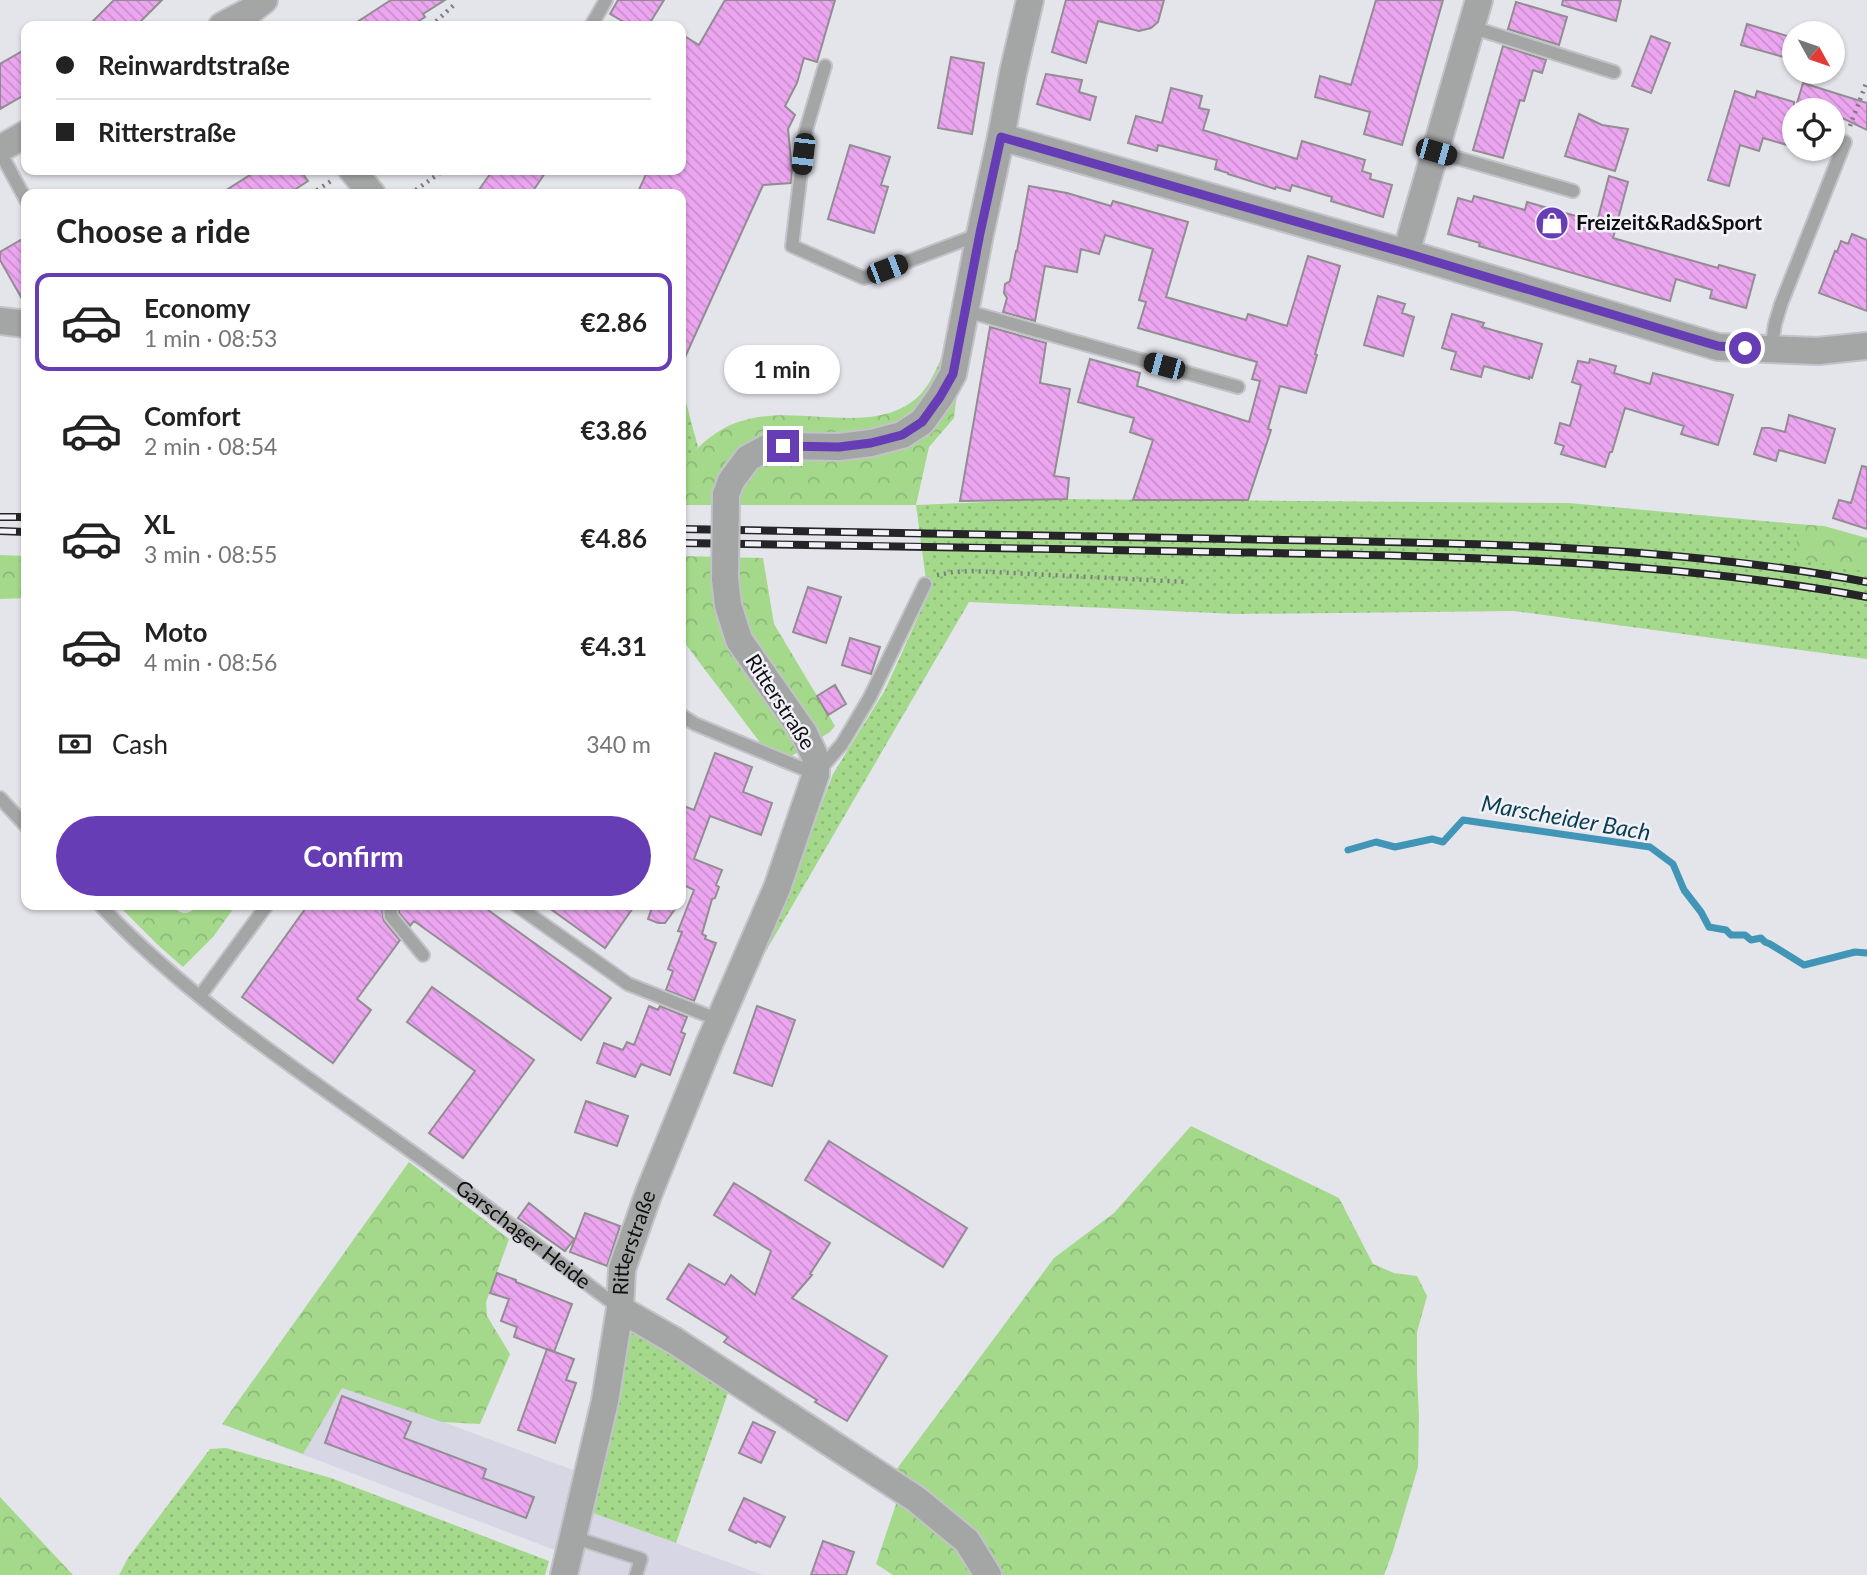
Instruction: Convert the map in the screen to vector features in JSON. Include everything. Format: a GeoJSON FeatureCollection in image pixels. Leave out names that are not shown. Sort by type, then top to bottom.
{"type":"FeatureCollection","features":[{"type":"Feature","properties":{"kind":"street","name":"Ritterstraße"},"geometry":{"type":"LineString","coordinates":[[564,1575],[605,1401],[620,1309],[622,1269],[653,1182],[719,1020],[777,888],[816,774],[816,759],[804,733],[739,640],[728,605],[725,578],[726,495],[731,481],[748,458],[767,448],[839,447],[902,435],[922,422],[940,397],[953,374],[1030,0]]}},
{"type":"Feature","properties":{"kind":"street"},"geometry":{"type":"LineString","coordinates":[[1406,253],[1479,0]]}},
{"type":"Feature","properties":{"kind":"street"},"geometry":{"type":"LineString","coordinates":[[235,21],[258,12]]}},
{"type":"Feature","properties":{"kind":"street"},"geometry":{"type":"LineString","coordinates":[[0,150],[21,137]]}},
{"type":"Feature","properties":{"kind":"street"},"geometry":{"type":"LineString","coordinates":[[1001,137],[1718,346],[1818,351],[1867,346]]}},
{"type":"Feature","properties":{"kind":"street"},"geometry":{"type":"LineString","coordinates":[[356,175],[368,189]]}},
{"type":"Feature","properties":{"kind":"street"},"geometry":{"type":"LineString","coordinates":[[0,321],[21,323]]}},
{"type":"Feature","properties":{"kind":"street","name":"Garschager Heide"},"geometry":{"type":"LineString","coordinates":[[620,1309],[675,1341],[916,1499],[967,1541],[988,1575]]}},
{"type":"Feature","properties":{"kind":"lane"},"geometry":{"type":"LineString","coordinates":[[594,21],[606,0]]}},
{"type":"Feature","properties":{"kind":"lane"},"geometry":{"type":"LineString","coordinates":[[1471,27],[1614,72]]}},
{"type":"Feature","properties":{"kind":"lane"},"geometry":{"type":"LineString","coordinates":[[825,66],[806,130],[792,246],[864,278],[980,233]]}},
{"type":"Feature","properties":{"kind":"lane"},"geometry":{"type":"LineString","coordinates":[[0,150],[21,190]]}},
{"type":"Feature","properties":{"kind":"lane"},"geometry":{"type":"LineString","coordinates":[[1436,152],[1573,191]]}},
{"type":"Feature","properties":{"kind":"lane"},"geometry":{"type":"LineString","coordinates":[[1771,350],[1781,304],[1837,161]]}},
{"type":"Feature","properties":{"kind":"lane"},"geometry":{"type":"LineString","coordinates":[[966,311],[1238,387]]}},
{"type":"Feature","properties":{"kind":"lane"},"geometry":{"type":"LineString","coordinates":[[686,719],[816,774],[842,744],[870,697],[925,584]]}},
{"type":"Feature","properties":{"kind":"lane"},"geometry":{"type":"LineString","coordinates":[[0,798],[21,821]]}},
{"type":"Feature","properties":{"kind":"lane","name":"Garschager Heide"},"geometry":{"type":"LineString","coordinates":[[105,910],[200,996],[336,1100],[460,1186],[620,1309]]}},
{"type":"Feature","properties":{"kind":"lane"},"geometry":{"type":"LineString","coordinates":[[200,996],[263,910]]}},
{"type":"Feature","properties":{"kind":"lane"},"geometry":{"type":"LineString","coordinates":[[390,910],[391,916],[424,955]]}},
{"type":"Feature","properties":{"kind":"lane"},"geometry":{"type":"LineString","coordinates":[[523,910],[628,984],[719,1020]]}},
{"type":"Feature","properties":{"kind":"lane"},"geometry":{"type":"LineString","coordinates":[[573,1537],[641,1559],[636,1575]]}},
{"type":"Feature","properties":{"kind":"path"},"geometry":{"type":"LineString","coordinates":[[436,21],[456,3]]}},
{"type":"Feature","properties":{"kind":"path"},"geometry":{"type":"LineString","coordinates":[[1851,125],[1867,81]]}},
{"type":"Feature","properties":{"kind":"path"},"geometry":{"type":"LineString","coordinates":[[417,189],[437,175]]}},
{"type":"Feature","properties":{"kind":"path"},"geometry":{"type":"LineString","coordinates":[[925,584],[934,576],[973,571],[1188,582]]}},
{"type":"Feature","properties":{"kind":"shaded area"},"geometry":{"type":"Polygon","coordinates":[[[409,1162],[509,1239],[443,1422],[576,1471],[560,1552],[222,1424],[409,1162]]]}},
{"type":"Feature","properties":{"kind":"shaded area"},"geometry":{"type":"Polygon","coordinates":[[[590,1512],[763,1575],[572,1575],[590,1512]]]}},
{"type":"Feature","properties":{"kind":"green space"},"geometry":{"type":"Polygon","coordinates":[[[948,342],[940,375],[922,405],[907,418],[893,426],[865,433],[766,437],[740,447],[726,462],[718,479],[714,505],[686,505],[687,464],[708,439],[733,424],[759,417],[786,415],[840,418],[890,413],[919,396],[934,374],[948,342]]]}},
{"type":"Feature","properties":{"kind":"green space"},"geometry":{"type":"Polygon","coordinates":[[[958,385],[954,418],[929,447],[916,505],[737,505],[739,490],[759,464],[775,459],[850,455],[958,385]]]}},
{"type":"Feature","properties":{"kind":"green space"},"geometry":{"type":"Polygon","coordinates":[[[686,402],[698,447],[686,468],[686,402]]]}},
{"type":"Feature","properties":{"kind":"green space"},"geometry":{"type":"Polygon","coordinates":[[[1057,499],[1569,503],[1797,524],[1867,548],[1867,659],[1514,611],[1236,614],[969,602],[763,956],[833,774],[885,690],[928,595],[916,505],[1057,499]]]}},
{"type":"Feature","properties":{"kind":"green space"},"geometry":{"type":"Polygon","coordinates":[[[1797,524],[1824,526],[1867,538],[1867,572],[1796,558],[1797,524]]]}},
{"type":"Feature","properties":{"kind":"green space"},"geometry":{"type":"Polygon","coordinates":[[[0,555],[21,556],[21,598],[0,599],[0,555]]]}},
{"type":"Feature","properties":{"kind":"green space"},"geometry":{"type":"Polygon","coordinates":[[[686,556],[763,558],[774,624],[835,726],[830,732],[777,765],[686,645],[686,556]]]}},
{"type":"Feature","properties":{"kind":"green space"},"geometry":{"type":"Polygon","coordinates":[[[123,910],[177,910],[185,913],[193,910],[232,910],[213,937],[183,967],[123,910]]]}},
{"type":"Feature","properties":{"kind":"green space"},"geometry":{"type":"Polygon","coordinates":[[[1191,1126],[1339,1198],[1373,1264],[1394,1273],[1417,1276],[1427,1296],[1417,1332],[1418,1467],[1384,1575],[893,1575],[876,1564],[897,1501],[896,1470],[1054,1258],[1114,1213],[1191,1126]]]}},
{"type":"Feature","properties":{"kind":"green space"},"geometry":{"type":"Polygon","coordinates":[[[409,1162],[509,1239],[486,1302],[487,1316],[510,1354],[480,1424],[442,1422],[342,1388],[303,1454],[222,1424],[409,1162]]]}},
{"type":"Feature","properties":{"kind":"green space"},"geometry":{"type":"Polygon","coordinates":[[[636,1331],[729,1390],[676,1543],[590,1512],[627,1337],[636,1331]]]}},
{"type":"Feature","properties":{"kind":"green space"},"geometry":{"type":"Polygon","coordinates":[[[226,1448],[331,1478],[549,1561],[545,1575],[119,1575],[128,1558],[210,1449],[226,1448]]]}},
{"type":"Feature","properties":{"kind":"green space"},"geometry":{"type":"Polygon","coordinates":[[[0,1497],[73,1575],[0,1575],[0,1497]]]}},
{"type":"Feature","properties":{"kind":"building"},"geometry":{"type":"Polygon","coordinates":[[[114,0],[162,0],[141,21],[93,21],[114,0]]]}},
{"type":"Feature","properties":{"kind":"building"},"geometry":{"type":"Polygon","coordinates":[[[391,0],[445,0],[423,14],[425,17],[419,21],[359,21],[391,0]]]}},
{"type":"Feature","properties":{"kind":"building"},"geometry":{"type":"Polygon","coordinates":[[[618,0],[664,0],[651,21],[622,21],[610,14],[618,0]]]}},
{"type":"Feature","properties":{"kind":"building"},"geometry":{"type":"Polygon","coordinates":[[[725,0],[835,0],[817,62],[804,58],[797,83],[785,106],[795,115],[788,129],[791,183],[763,185],[686,355],[686,189],[639,189],[646,175],[686,175],[686,37],[699,45],[725,0]]]}},
{"type":"Feature","properties":{"kind":"building"},"geometry":{"type":"Polygon","coordinates":[[[1066,0],[1164,0],[1158,22],[1151,28],[1139,31],[1098,21],[1086,63],[1052,52],[1066,0]]]}},
{"type":"Feature","properties":{"kind":"building"},"geometry":{"type":"Polygon","coordinates":[[[1376,0],[1443,0],[1402,145],[1364,134],[1370,112],[1315,97],[1320,76],[1351,85],[1376,0]]]}},
{"type":"Feature","properties":{"kind":"building"},"geometry":{"type":"Polygon","coordinates":[[[1563,0],[1621,0],[1616,21],[1562,5],[1563,0]]]}},
{"type":"Feature","properties":{"kind":"building"},"geometry":{"type":"Polygon","coordinates":[[[1516,2],[1567,17],[1559,45],[1508,29],[1516,2]]]}},
{"type":"Feature","properties":{"kind":"building"},"geometry":{"type":"Polygon","coordinates":[[[1747,24],[1782,34],[1782,57],[1741,45],[1747,24]]]}},
{"type":"Feature","properties":{"kind":"building"},"geometry":{"type":"Polygon","coordinates":[[[1651,36],[1670,43],[1651,93],[1632,86],[1651,36]]]}},
{"type":"Feature","properties":{"kind":"building"},"geometry":{"type":"Polygon","coordinates":[[[1503,46],[1546,60],[1542,73],[1533,70],[1524,101],[1520,100],[1503,158],[1473,150],[1503,46]]]}},
{"type":"Feature","properties":{"kind":"building"},"geometry":{"type":"Polygon","coordinates":[[[21,52],[21,97],[0,109],[0,64],[21,52]]]}},
{"type":"Feature","properties":{"kind":"building"},"geometry":{"type":"Polygon","coordinates":[[[951,57],[984,63],[972,134],[938,128],[951,57]]]}},
{"type":"Feature","properties":{"kind":"building"},"geometry":{"type":"Polygon","coordinates":[[[1046,74],[1082,80],[1079,92],[1096,97],[1090,120],[1037,104],[1046,74]]]}},
{"type":"Feature","properties":{"kind":"building"},"geometry":{"type":"Polygon","coordinates":[[[1803,84],[1806,84],[1867,103],[1867,130],[1845,119],[1845,98],[1799,98],[1803,84]]]}},
{"type":"Feature","properties":{"kind":"building"},"geometry":{"type":"Polygon","coordinates":[[[1171,88],[1202,96],[1199,108],[1209,110],[1203,130],[1297,159],[1302,141],[1365,160],[1362,171],[1371,174],[1370,179],[1392,185],[1383,217],[1331,201],[1332,197],[1292,185],[1290,191],[1276,187],[1275,189],[1228,174],[1215,169],[1217,160],[1158,145],[1157,151],[1128,143],[1136,116],[1162,123],[1171,88]]]}},
{"type":"Feature","properties":{"kind":"building"},"geometry":{"type":"Polygon","coordinates":[[[1735,91],[1755,98],[1757,91],[1782,98],[1782,144],[1763,138],[1759,151],[1740,145],[1729,186],[1708,180],[1735,91]]]}},
{"type":"Feature","properties":{"kind":"building"},"geometry":{"type":"Polygon","coordinates":[[[1579,114],[1602,125],[1628,129],[1615,171],[1565,156],[1579,114]]]}},
{"type":"Feature","properties":{"kind":"building"},"geometry":{"type":"Polygon","coordinates":[[[850,145],[890,157],[881,185],[888,187],[874,233],[828,219],[850,145]]]}},
{"type":"Feature","properties":{"kind":"building"},"geometry":{"type":"Polygon","coordinates":[[[250,175],[304,175],[308,181],[296,189],[228,189],[250,175]]]}},
{"type":"Feature","properties":{"kind":"building"},"geometry":{"type":"Polygon","coordinates":[[[489,175],[544,175],[534,189],[480,189],[489,175]]]}},
{"type":"Feature","properties":{"kind":"building"},"geometry":{"type":"Polygon","coordinates":[[[1609,176],[1628,182],[1613,238],[1718,268],[1719,265],[1755,275],[1746,308],[1710,298],[1712,290],[1676,279],[1670,301],[1479,246],[1480,243],[1448,234],[1458,198],[1472,202],[1474,196],[1525,210],[1527,202],[1597,222],[1609,176]]]}},
{"type":"Feature","properties":{"kind":"building"},"geometry":{"type":"Polygon","coordinates":[[[1029,186],[1067,193],[1111,206],[1113,201],[1188,222],[1166,297],[1246,320],[1248,314],[1287,326],[1308,256],[1340,266],[1306,393],[1280,386],[1268,429],[1271,430],[1248,500],[1133,500],[1153,440],[1130,432],[1134,418],[1078,402],[1090,359],[1140,373],[1137,386],[1249,422],[1260,381],[1252,379],[1257,362],[1138,328],[1146,302],[1139,300],[1153,249],[1105,235],[1099,254],[1081,249],[1077,272],[1045,266],[1035,321],[1003,312],[1007,298],[1004,293],[1005,284],[1010,281],[1029,186]]]}},
{"type":"Feature","properties":{"kind":"building"},"geometry":{"type":"Polygon","coordinates":[[[1852,234],[1867,240],[1867,311],[1819,293],[1835,251],[1837,252],[1841,241],[1848,244],[1852,234]]]}},
{"type":"Feature","properties":{"kind":"building"},"geometry":{"type":"Polygon","coordinates":[[[21,240],[21,297],[0,260],[0,252],[21,240]]]}},
{"type":"Feature","properties":{"kind":"building"},"geometry":{"type":"Polygon","coordinates":[[[1378,296],[1405,304],[1402,313],[1414,317],[1403,356],[1364,345],[1378,296]]]}},
{"type":"Feature","properties":{"kind":"building"},"geometry":{"type":"Polygon","coordinates":[[[1452,314],[1484,323],[1482,327],[1542,344],[1532,378],[1484,366],[1481,377],[1451,369],[1456,352],[1442,348],[1452,314]]]}},
{"type":"Feature","properties":{"kind":"building"},"geometry":{"type":"Polygon","coordinates":[[[990,327],[1046,343],[1040,383],[1070,389],[1054,476],[1069,478],[1067,499],[960,501],[990,327]]]}},
{"type":"Feature","properties":{"kind":"building"},"geometry":{"type":"Polygon","coordinates":[[[1590,359],[1616,366],[1614,373],[1650,384],[1653,373],[1733,395],[1718,445],[1681,434],[1684,426],[1625,408],[1605,467],[1561,454],[1564,446],[1555,443],[1560,423],[1570,426],[1581,385],[1572,382],[1578,361],[1589,363],[1590,359]]]}},
{"type":"Feature","properties":{"kind":"building"},"geometry":{"type":"Polygon","coordinates":[[[1789,415],[1835,429],[1825,463],[1779,450],[1776,461],[1754,454],[1762,428],[1785,432],[1789,415]]]}},
{"type":"Feature","properties":{"kind":"building"},"geometry":{"type":"Polygon","coordinates":[[[1862,466],[1867,467],[1867,529],[1833,518],[1839,500],[1851,503],[1862,466]]]}},
{"type":"Feature","properties":{"kind":"building"},"geometry":{"type":"Polygon","coordinates":[[[808,587],[841,597],[826,643],[793,632],[808,587]]]}},
{"type":"Feature","properties":{"kind":"building"},"geometry":{"type":"Polygon","coordinates":[[[850,638],[880,647],[871,674],[842,665],[850,638]]]}},
{"type":"Feature","properties":{"kind":"building"},"geometry":{"type":"Polygon","coordinates":[[[835,685],[846,704],[828,715],[817,696],[835,685]]]}},
{"type":"Feature","properties":{"kind":"building"},"geometry":{"type":"Polygon","coordinates":[[[715,753],[752,767],[743,792],[772,803],[761,835],[710,816],[694,859],[722,870],[716,885],[719,887],[712,899],[702,934],[706,936],[705,939],[716,943],[694,1001],[666,990],[673,971],[668,969],[682,932],[678,931],[694,890],[686,886],[686,807],[694,810],[715,753]]]}},
{"type":"Feature","properties":{"kind":"building"},"geometry":{"type":"Polygon","coordinates":[[[304,910],[382,910],[384,921],[400,940],[357,999],[371,1010],[333,1063],[242,997],[304,910]]]}},
{"type":"Feature","properties":{"kind":"building"},"geometry":{"type":"Polygon","coordinates":[[[399,910],[488,910],[611,998],[581,1040],[414,921],[410,926],[399,910]]]}},
{"type":"Feature","properties":{"kind":"building"},"geometry":{"type":"Polygon","coordinates":[[[552,910],[632,910],[605,948],[552,910]]]}},
{"type":"Feature","properties":{"kind":"building"},"geometry":{"type":"Polygon","coordinates":[[[651,910],[674,910],[665,923],[648,919],[651,910]]]}},
{"type":"Feature","properties":{"kind":"building"},"geometry":{"type":"Polygon","coordinates":[[[432,987],[534,1060],[463,1158],[429,1133],[475,1071],[407,1022],[432,987]]]}},
{"type":"Feature","properties":{"kind":"building"},"geometry":{"type":"Polygon","coordinates":[[[649,1006],[658,1010],[660,1006],[687,1017],[681,1032],[685,1034],[670,1075],[641,1064],[635,1077],[597,1063],[604,1043],[623,1050],[627,1042],[634,1045],[649,1006]]]}},
{"type":"Feature","properties":{"kind":"building"},"geometry":{"type":"Polygon","coordinates":[[[757,1006],[795,1020],[772,1086],[734,1073],[757,1006]]]}},
{"type":"Feature","properties":{"kind":"building"},"geometry":{"type":"Polygon","coordinates":[[[586,1101],[628,1116],[617,1146],[575,1132],[586,1101]]]}},
{"type":"Feature","properties":{"kind":"building"},"geometry":{"type":"Polygon","coordinates":[[[829,1141],[967,1228],[943,1267],[805,1180],[829,1141]]]}},
{"type":"Feature","properties":{"kind":"building"},"geometry":{"type":"Polygon","coordinates":[[[734,1183],[830,1243],[810,1274],[812,1275],[792,1298],[887,1356],[847,1421],[724,1342],[728,1337],[667,1299],[689,1264],[725,1285],[731,1275],[755,1295],[771,1251],[714,1215],[734,1183]]]}},
{"type":"Feature","properties":{"kind":"building"},"geometry":{"type":"Polygon","coordinates":[[[529,1203],[574,1239],[565,1251],[518,1218],[529,1203]]]}},
{"type":"Feature","properties":{"kind":"building"},"geometry":{"type":"Polygon","coordinates":[[[585,1213],[620,1226],[607,1266],[570,1252],[585,1213]]]}},
{"type":"Feature","properties":{"kind":"building"},"geometry":{"type":"Polygon","coordinates":[[[497,1273],[572,1304],[554,1352],[514,1337],[517,1327],[501,1321],[509,1299],[490,1293],[497,1273]]]}},
{"type":"Feature","properties":{"kind":"building"},"geometry":{"type":"Polygon","coordinates":[[[547,1349],[574,1359],[566,1380],[576,1383],[555,1443],[518,1430],[547,1349]]]}},
{"type":"Feature","properties":{"kind":"building"},"geometry":{"type":"Polygon","coordinates":[[[342,1396],[411,1422],[404,1438],[486,1469],[483,1478],[534,1497],[526,1518],[325,1443],[342,1396]]]}},
{"type":"Feature","properties":{"kind":"building"},"geometry":{"type":"Polygon","coordinates":[[[753,1422],[775,1432],[761,1463],[739,1453],[753,1422]]]}},
{"type":"Feature","properties":{"kind":"building"},"geometry":{"type":"Polygon","coordinates":[[[744,1498],[785,1517],[770,1547],[729,1530],[744,1498]]]}},
{"type":"Feature","properties":{"kind":"building"},"geometry":{"type":"Polygon","coordinates":[[[823,1541],[854,1552],[846,1575],[811,1575],[823,1541]]]}},
{"type":"Feature","properties":{"kind":"waterway","name":"Marscheider Bach"},"geometry":{"type":"LineString","coordinates":[[1348,850],[1376,842],[1395,847],[1432,839],[1443,842],[1463,820],[1650,847],[1673,864],[1684,890],[1709,927],[1726,930],[1731,935],[1745,935],[1751,940],[1761,938],[1804,965],[1855,952],[1867,953]]}},
{"type":"Feature","properties":{"kind":"railway"},"geometry":{"type":"LineString","coordinates":[[0,517],[21,517]]}},
{"type":"Feature","properties":{"kind":"railway"},"geometry":{"type":"LineString","coordinates":[[686,529],[1504,545],[1722,561],[1867,582]]}},
{"type":"Feature","properties":{"kind":"railway"},"geometry":{"type":"LineString","coordinates":[[0,531],[21,532]]}},
{"type":"Feature","properties":{"kind":"railway"},"geometry":{"type":"LineString","coordinates":[[686,543],[1300,553],[1544,561],[1706,574],[1867,597]]}},
{"type":"Feature","properties":{"kind":"place","name":"Freizeit&Rad&Sport"},"geometry":{"type":"Point","coordinates":[1552,223]}},
{"type":"Feature","properties":{"kind":"route"},"geometry":{"type":"LineString","coordinates":[[783,446],[839,447],[902,435],[922,422],[940,397],[953,374],[1001,137],[1718,346],[1745,348]]}}]}
